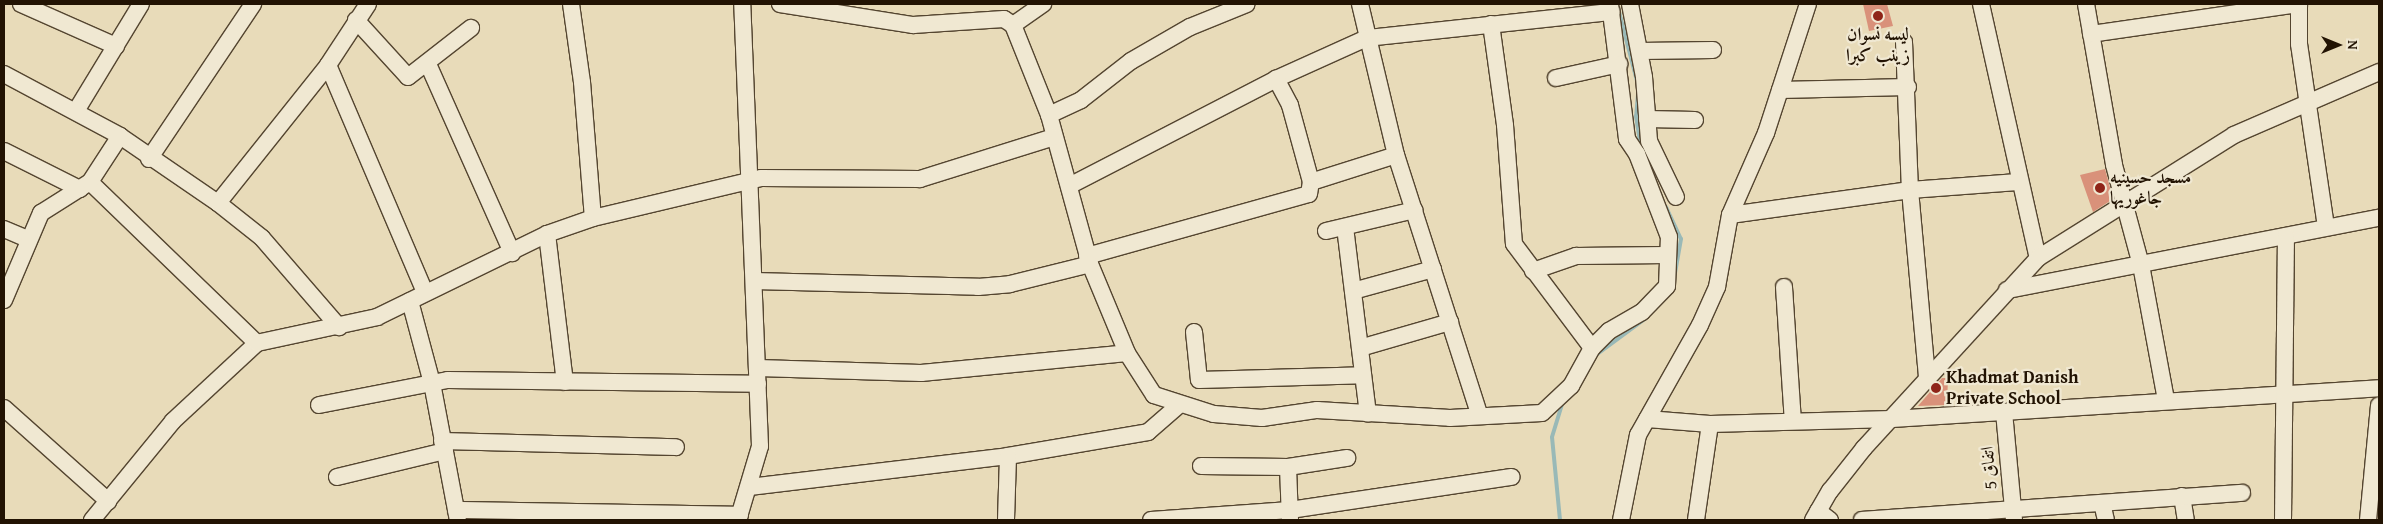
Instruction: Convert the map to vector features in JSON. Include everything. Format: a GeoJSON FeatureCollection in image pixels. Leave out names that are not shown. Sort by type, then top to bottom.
{"type":"FeatureCollection","features":[{"type":"Feature","properties":{"kind":"street"},"geometry":{"type":"LineString","coordinates":[[21,4],[116,46]]}},
{"type":"Feature","properties":{"kind":"street"},"geometry":{"type":"LineString","coordinates":[[76,111],[141,4]]}},
{"type":"Feature","properties":{"kind":"street"},"geometry":{"type":"LineString","coordinates":[[149,159],[253,4]]}},
{"type":"Feature","properties":{"kind":"street"},"geometry":{"type":"LineString","coordinates":[[218,203],[328,65],[368,4]]}},
{"type":"Feature","properties":{"kind":"street"},"geometry":{"type":"LineString","coordinates":[[571,4],[582,82],[593,218]]}},
{"type":"Feature","properties":{"kind":"street"},"geometry":{"type":"LineString","coordinates":[[410,301],[432,383],[457,518],[739,518],[760,446],[754,281],[746,180],[742,4]]}},
{"type":"Feature","properties":{"kind":"street"},"geometry":{"type":"LineString","coordinates":[[780,4],[914,25],[1011,23],[1044,4]]}},
{"type":"Feature","properties":{"kind":"street"},"geometry":{"type":"LineString","coordinates":[[1008,4],[1011,23],[1049,115],[1088,260],[1127,353],[1154,395],[1178,406],[1262,418],[1317,410],[1368,414],[1480,416],[1542,413],[1571,386],[1592,348],[1609,331],[1642,312],[1667,286],[1669,237],[1640,161],[1627,139],[1611,8],[1367,38],[1276,79],[1069,186]]}},
{"type":"Feature","properties":{"kind":"street"},"geometry":{"type":"LineString","coordinates":[[1049,115],[1081,100],[1131,61],[1190,27],[1229,8],[1247,4]]}},
{"type":"Feature","properties":{"kind":"street"},"geometry":{"type":"LineString","coordinates":[[1360,4],[1396,155],[1480,416]]}},
{"type":"Feature","properties":{"kind":"street"},"geometry":{"type":"LineString","coordinates":[[1630,4],[1640,51],[1650,141],[1676,197]]}},
{"type":"Feature","properties":{"kind":"street"},"geometry":{"type":"LineString","coordinates":[[1621,520],[1638,435],[1717,287],[1730,215],[1780,90],[1808,4]]}},
{"type":"Feature","properties":{"kind":"street"},"geometry":{"type":"LineString","coordinates":[[1980,4],[2018,182],[2038,258]]}},
{"type":"Feature","properties":{"kind":"street"},"geometry":{"type":"LineString","coordinates":[[2086,4],[2114,165],[2126,203],[2140,265],[2166,400]]}},
{"type":"Feature","properties":{"kind":"street"},"geometry":{"type":"LineString","coordinates":[[2091,34],[2204,10],[2299,4],[2299,44],[2310,100],[2326,227]]}},
{"type":"Feature","properties":{"kind":"street"},"geometry":{"type":"LineString","coordinates":[[356,20],[408,76],[428,64],[471,28]]}},
{"type":"Feature","properties":{"kind":"street"},"geometry":{"type":"LineString","coordinates":[[1491,24],[1505,125],[1514,244],[1592,348]]}},
{"type":"Feature","properties":{"kind":"street"},"geometry":{"type":"LineString","coordinates":[[1904,42],[1908,87],[1910,190],[1927,378]]}},
{"type":"Feature","properties":{"kind":"street"},"geometry":{"type":"LineString","coordinates":[[1640,51],[1713,50]]}},
{"type":"Feature","properties":{"kind":"street"},"geometry":{"type":"LineString","coordinates":[[428,64],[512,253]]}},
{"type":"Feature","properties":{"kind":"street"},"geometry":{"type":"LineString","coordinates":[[1556,78],[1619,64]]}},
{"type":"Feature","properties":{"kind":"street"},"geometry":{"type":"LineString","coordinates":[[328,65],[425,292]]}},
{"type":"Feature","properties":{"kind":"street"},"geometry":{"type":"LineString","coordinates":[[1820,517],[1835,484],[1927,378],[2038,258],[2234,135],[2310,100],[2379,72]]}},
{"type":"Feature","properties":{"kind":"street"},"geometry":{"type":"LineString","coordinates":[[4,74],[120,136],[149,159],[218,203],[262,238],[339,327]]}},
{"type":"Feature","properties":{"kind":"street"},"geometry":{"type":"LineString","coordinates":[[754,281],[978,287],[1010,284],[1308,194],[1311,182],[1290,105],[1276,79]]}},
{"type":"Feature","properties":{"kind":"street"},"geometry":{"type":"LineString","coordinates":[[1780,90],[1908,87]]}},
{"type":"Feature","properties":{"kind":"street"},"geometry":{"type":"LineString","coordinates":[[1647,119],[1695,120]]}},
{"type":"Feature","properties":{"kind":"street"},"geometry":{"type":"LineString","coordinates":[[4,300],[28,239],[41,213],[85,186],[120,136]]}},
{"type":"Feature","properties":{"kind":"street"},"geometry":{"type":"LineString","coordinates":[[92,520],[174,420],[257,344],[377,317],[425,292],[512,253],[547,234],[593,218],[746,180],[920,179],[1054,137]]}},
{"type":"Feature","properties":{"kind":"street"},"geometry":{"type":"LineString","coordinates":[[4,150],[85,186],[257,344]]}},
{"type":"Feature","properties":{"kind":"street"},"geometry":{"type":"LineString","coordinates":[[1311,182],[1396,155]]}},
{"type":"Feature","properties":{"kind":"street"},"geometry":{"type":"LineString","coordinates":[[1730,215],[1910,190],[2018,182]]}},
{"type":"Feature","properties":{"kind":"street"},"geometry":{"type":"LineString","coordinates":[[1326,232],[1415,210]]}},
{"type":"Feature","properties":{"kind":"street"},"geometry":{"type":"LineString","coordinates":[[2007,290],[2379,218]]}},
{"type":"Feature","properties":{"kind":"street"},"geometry":{"type":"LineString","coordinates":[[1345,227],[1368,414]]}},
{"type":"Feature","properties":{"kind":"street"},"geometry":{"type":"LineString","coordinates":[[4,229],[28,239]]}},
{"type":"Feature","properties":{"kind":"street"},"geometry":{"type":"LineString","coordinates":[[547,234],[565,382]]}},
{"type":"Feature","properties":{"kind":"street"},"geometry":{"type":"LineString","coordinates":[[2283,520],[2286,236]]}},
{"type":"Feature","properties":{"kind":"street"},"geometry":{"type":"LineString","coordinates":[[1533,271],[1576,256],[1667,255]]}},
{"type":"Feature","properties":{"kind":"street"},"geometry":{"type":"LineString","coordinates":[[1353,291],[1432,269]]}},
{"type":"Feature","properties":{"kind":"street"},"geometry":{"type":"LineString","coordinates":[[1784,287],[1793,422]]}},
{"type":"Feature","properties":{"kind":"street"},"geometry":{"type":"LineString","coordinates":[[1360,348],[1450,322]]}},
{"type":"Feature","properties":{"kind":"street"},"geometry":{"type":"LineString","coordinates":[[1194,332],[1199,380],[1363,375]]}},
{"type":"Feature","properties":{"kind":"street"},"geometry":{"type":"LineString","coordinates":[[319,405],[448,380],[565,382],[921,373],[1127,353]]}},
{"type":"Feature","properties":{"kind":"street"},"geometry":{"type":"LineString","coordinates":[[1647,419],[1710,424],[1892,419],[2166,400],[2379,388]]}},
{"type":"Feature","properties":{"kind":"street"},"geometry":{"type":"LineString","coordinates":[[749,487],[1008,456],[1148,432],[1178,406]]}},
{"type":"Feature","properties":{"kind":"street"},"geometry":{"type":"LineString","coordinates":[[2368,520],[2379,406]]}},
{"type":"Feature","properties":{"kind":"street"},"geometry":{"type":"LineString","coordinates":[[4,408],[108,501]]}},
{"type":"Feature","properties":{"kind":"street","name":"اتفاق 5"},"geometry":{"type":"LineString","coordinates":[[2004,412],[2013,514]]}},
{"type":"Feature","properties":{"kind":"street"},"geometry":{"type":"LineString","coordinates":[[1696,520],[1710,424]]}},
{"type":"Feature","properties":{"kind":"street"},"geometry":{"type":"LineString","coordinates":[[337,477],[444,446],[676,447]]}},
{"type":"Feature","properties":{"kind":"street"},"geometry":{"type":"LineString","coordinates":[[1003,520],[1008,456]]}},
{"type":"Feature","properties":{"kind":"street"},"geometry":{"type":"LineString","coordinates":[[1201,466],[1288,466],[1346,458]]}},
{"type":"Feature","properties":{"kind":"street"},"geometry":{"type":"LineString","coordinates":[[1288,466],[1290,515]]}},
{"type":"Feature","properties":{"kind":"street"},"geometry":{"type":"LineString","coordinates":[[1151,520],[1290,515],[1512,477]]}},
{"type":"Feature","properties":{"kind":"street"},"geometry":{"type":"LineString","coordinates":[[1862,520],[2013,514],[2102,503],[2242,493]]}},
{"type":"Feature","properties":{"kind":"street"},"geometry":{"type":"LineString","coordinates":[[2182,496],[2186,520]]}},
{"type":"Feature","properties":{"kind":"street"},"geometry":{"type":"LineString","coordinates":[[2102,503],[2106,520]]}},
{"type":"Feature","properties":{"kind":"building","name":"لیسه نسوان زینب کبرا"},"geometry":{"type":"Polygon","coordinates":[[[1863,4],[1887,4],[1893,26],[1869,31],[1863,4]]]}},
{"type":"Feature","properties":{"kind":"building","name":"مسجد حسینیه جاغوریها"},"geometry":{"type":"Polygon","coordinates":[[[2105,169],[2113,199],[2093,212],[2080,175],[2105,169]]]}},
{"type":"Feature","properties":{"kind":"building","name":"Khadmat Danish Private School"},"geometry":{"type":"Polygon","coordinates":[[[1942,378],[1948,378],[1947,405],[1918,406],[1942,378]]]}},
{"type":"Feature","properties":{"kind":"waterway"},"geometry":{"type":"LineString","coordinates":[[1618,8],[1637,81]]}},
{"type":"Feature","properties":{"kind":"waterway"},"geometry":{"type":"LineString","coordinates":[[1638,95],[1636,116],[1641,147]]}},
{"type":"Feature","properties":{"kind":"waterway"},"geometry":{"type":"LineString","coordinates":[[1666,207],[1681,239],[1675,273]]}},
{"type":"Feature","properties":{"kind":"waterway"},"geometry":{"type":"LineString","coordinates":[[1596,355],[1646,318]]}},
{"type":"Feature","properties":{"kind":"waterway"},"geometry":{"type":"LineString","coordinates":[[1560,520],[1552,437],[1562,404]]}},
{"type":"Feature","properties":{"kind":"place","name":"لیسه نسوان زینب کبرا"},"geometry":{"type":"Point","coordinates":[1878,16]}},
{"type":"Feature","properties":{"kind":"place","name":"مسجد حسینیه جاغوریها"},"geometry":{"type":"Point","coordinates":[2100,188]}},
{"type":"Feature","properties":{"kind":"place","name":"Khadmat Danish Private School"},"geometry":{"type":"Point","coordinates":[1936,388]}}]}
